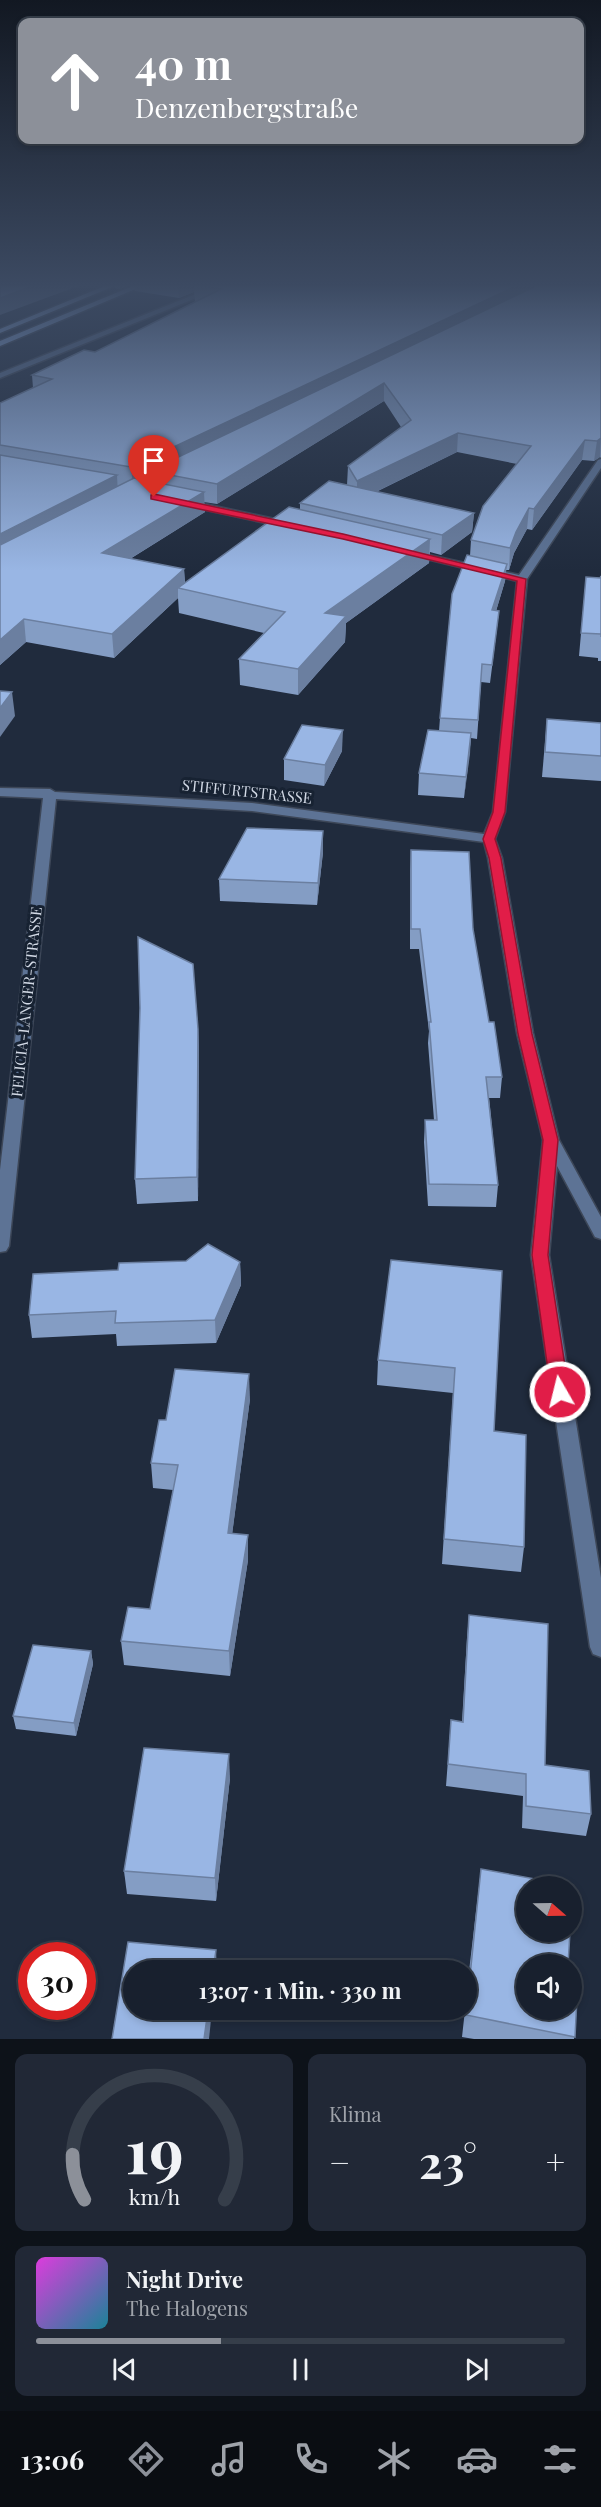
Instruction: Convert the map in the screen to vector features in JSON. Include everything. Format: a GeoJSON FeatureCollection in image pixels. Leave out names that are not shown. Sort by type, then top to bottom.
{"type":"FeatureCollection","features":[{"type":"Feature","properties":{"kind":"street"},"geometry":{"type":"LineString","coordinates":[[601,462],[522,579],[499,812],[489,839],[495,858],[525,1034],[551,1140],[601,1233]]}},
{"type":"Feature","properties":{"kind":"street"},"geometry":{"type":"LineString","coordinates":[[178,502],[298,527]]}},
{"type":"Feature","properties":{"kind":"street"},"geometry":{"type":"LineString","coordinates":[[400,551],[522,579]]}},
{"type":"Feature","properties":{"kind":"street","name":"STIFFURTSTRASSE"},"geometry":{"type":"LineString","coordinates":[[0,792],[50,793],[252,807],[489,839]]}},
{"type":"Feature","properties":{"kind":"street","name":"FELICIA-LANGER-STRASSE"},"geometry":{"type":"LineString","coordinates":[[0,1246],[50,793]]}},
{"type":"Feature","properties":{"kind":"street"},"geometry":{"type":"LineString","coordinates":[[551,1140],[540,1255],[601,1647]]}},
{"type":"Feature","properties":{"kind":"building"},"geometry":{"type":"Polygon","coordinates":[[[50,380],[316,380],[131,467],[0,445],[0,403],[50,380]]]}},
{"type":"Feature","properties":{"kind":"building"},"geometry":{"type":"Polygon","coordinates":[[[339,380],[601,380],[601,438],[597,441],[585,440],[534,509],[529,508],[510,548],[471,540],[483,506],[531,446],[458,433],[357,481],[348,466],[411,420],[384,383],[217,484],[149,471],[339,380]]]}},
{"type":"Feature","properties":{"kind":"building"},"geometry":{"type":"Polygon","coordinates":[[[0,455],[117,475],[0,534],[0,455]]]}},
{"type":"Feature","properties":{"kind":"building"},"geometry":{"type":"Polygon","coordinates":[[[134,478],[204,492],[102,553],[184,569],[112,634],[24,619],[0,640],[0,545],[134,478]]]}},
{"type":"Feature","properties":{"kind":"building"},"geometry":{"type":"Polygon","coordinates":[[[329,481],[474,513],[442,535],[300,503],[329,481]]]}},
{"type":"Feature","properties":{"kind":"building"},"geometry":{"type":"Polygon","coordinates":[[[289,507],[430,539],[325,613],[346,616],[298,669],[239,659],[285,612],[178,588],[289,507]]]}},
{"type":"Feature","properties":{"kind":"building"},"geometry":{"type":"Polygon","coordinates":[[[467,555],[507,564],[492,610],[499,611],[492,665],[482,664],[478,720],[440,718],[452,594],[467,555]]]}},
{"type":"Feature","properties":{"kind":"building"},"geometry":{"type":"Polygon","coordinates":[[[601,576],[601,634],[581,633],[586,577],[600,578],[601,576]]]}},
{"type":"Feature","properties":{"kind":"building"},"geometry":{"type":"Polygon","coordinates":[[[0,691],[12,692],[0,708],[0,691]]]}},
{"type":"Feature","properties":{"kind":"building"},"geometry":{"type":"Polygon","coordinates":[[[547,719],[601,723],[601,756],[545,752],[547,719]]]}},
{"type":"Feature","properties":{"kind":"building"},"geometry":{"type":"Polygon","coordinates":[[[302,725],[343,730],[325,765],[284,759],[302,725]]]}},
{"type":"Feature","properties":{"kind":"building"},"geometry":{"type":"Polygon","coordinates":[[[428,730],[471,733],[466,777],[419,773],[428,730]]]}},
{"type":"Feature","properties":{"kind":"building"},"geometry":{"type":"Polygon","coordinates":[[[247,828],[323,831],[318,883],[219,879],[247,828]]]}},
{"type":"Feature","properties":{"kind":"building"},"geometry":{"type":"Polygon","coordinates":[[[411,850],[469,852],[473,929],[489,1022],[494,1022],[502,1077],[486,1077],[498,1185],[429,1184],[425,1120],[437,1120],[429,1022],[431,1022],[420,929],[411,929],[411,850]]]}},
{"type":"Feature","properties":{"kind":"building"},"geometry":{"type":"Polygon","coordinates":[[[138,937],[193,964],[198,1029],[197,1177],[135,1179],[140,1008],[138,937]]]}},
{"type":"Feature","properties":{"kind":"building"},"geometry":{"type":"Polygon","coordinates":[[[208,1244],[240,1262],[215,1320],[115,1323],[116,1311],[29,1315],[33,1274],[118,1270],[119,1263],[186,1261],[208,1244]]]}},
{"type":"Feature","properties":{"kind":"building"},"geometry":{"type":"Polygon","coordinates":[[[391,1260],[502,1271],[494,1431],[526,1435],[524,1547],[444,1539],[455,1368],[378,1360],[391,1260]]]}},
{"type":"Feature","properties":{"kind":"building"},"geometry":{"type":"Polygon","coordinates":[[[175,1369],[249,1374],[228,1533],[248,1535],[229,1651],[121,1641],[128,1607],[150,1609],[178,1465],[151,1463],[159,1420],[166,1420],[175,1369]]]}},
{"type":"Feature","properties":{"kind":"building"},"geometry":{"type":"Polygon","coordinates":[[[469,1615],[548,1624],[545,1765],[589,1771],[591,1814],[526,1806],[526,1774],[448,1764],[451,1720],[463,1722],[469,1615]]]}},
{"type":"Feature","properties":{"kind":"building"},"geometry":{"type":"Polygon","coordinates":[[[33,1645],[91,1651],[74,1723],[13,1716],[33,1645]]]}},
{"type":"Feature","properties":{"kind":"building"},"geometry":{"type":"Polygon","coordinates":[[[144,1748],[229,1754],[215,1878],[124,1871],[144,1748]]]}},
{"type":"Feature","properties":{"kind":"building"},"geometry":{"type":"Polygon","coordinates":[[[481,1869],[519,1876],[516,1876],[516,1942],[569,1942],[569,1954],[516,1954],[516,2020],[576,2020],[575,2037],[477,2017],[477,1960],[472,1960],[481,1869]]]}},
{"type":"Feature","properties":{"kind":"building"},"geometry":{"type":"Polygon","coordinates":[[[128,1942],[216,1950],[215,1960],[125,1960],[128,1942]]]}},
{"type":"Feature","properties":{"kind":"building"},"geometry":{"type":"Polygon","coordinates":[[[123,1972],[123,2020],[207,2020],[204,2039],[112,2039],[123,1972]]]}},
{"type":"Feature","properties":{"kind":"route"},"geometry":{"type":"LineString","coordinates":[[154,497],[254,517],[522,579],[499,812],[489,839],[495,858],[525,1034],[551,1140],[540,1255],[560,1392]]}}]}
